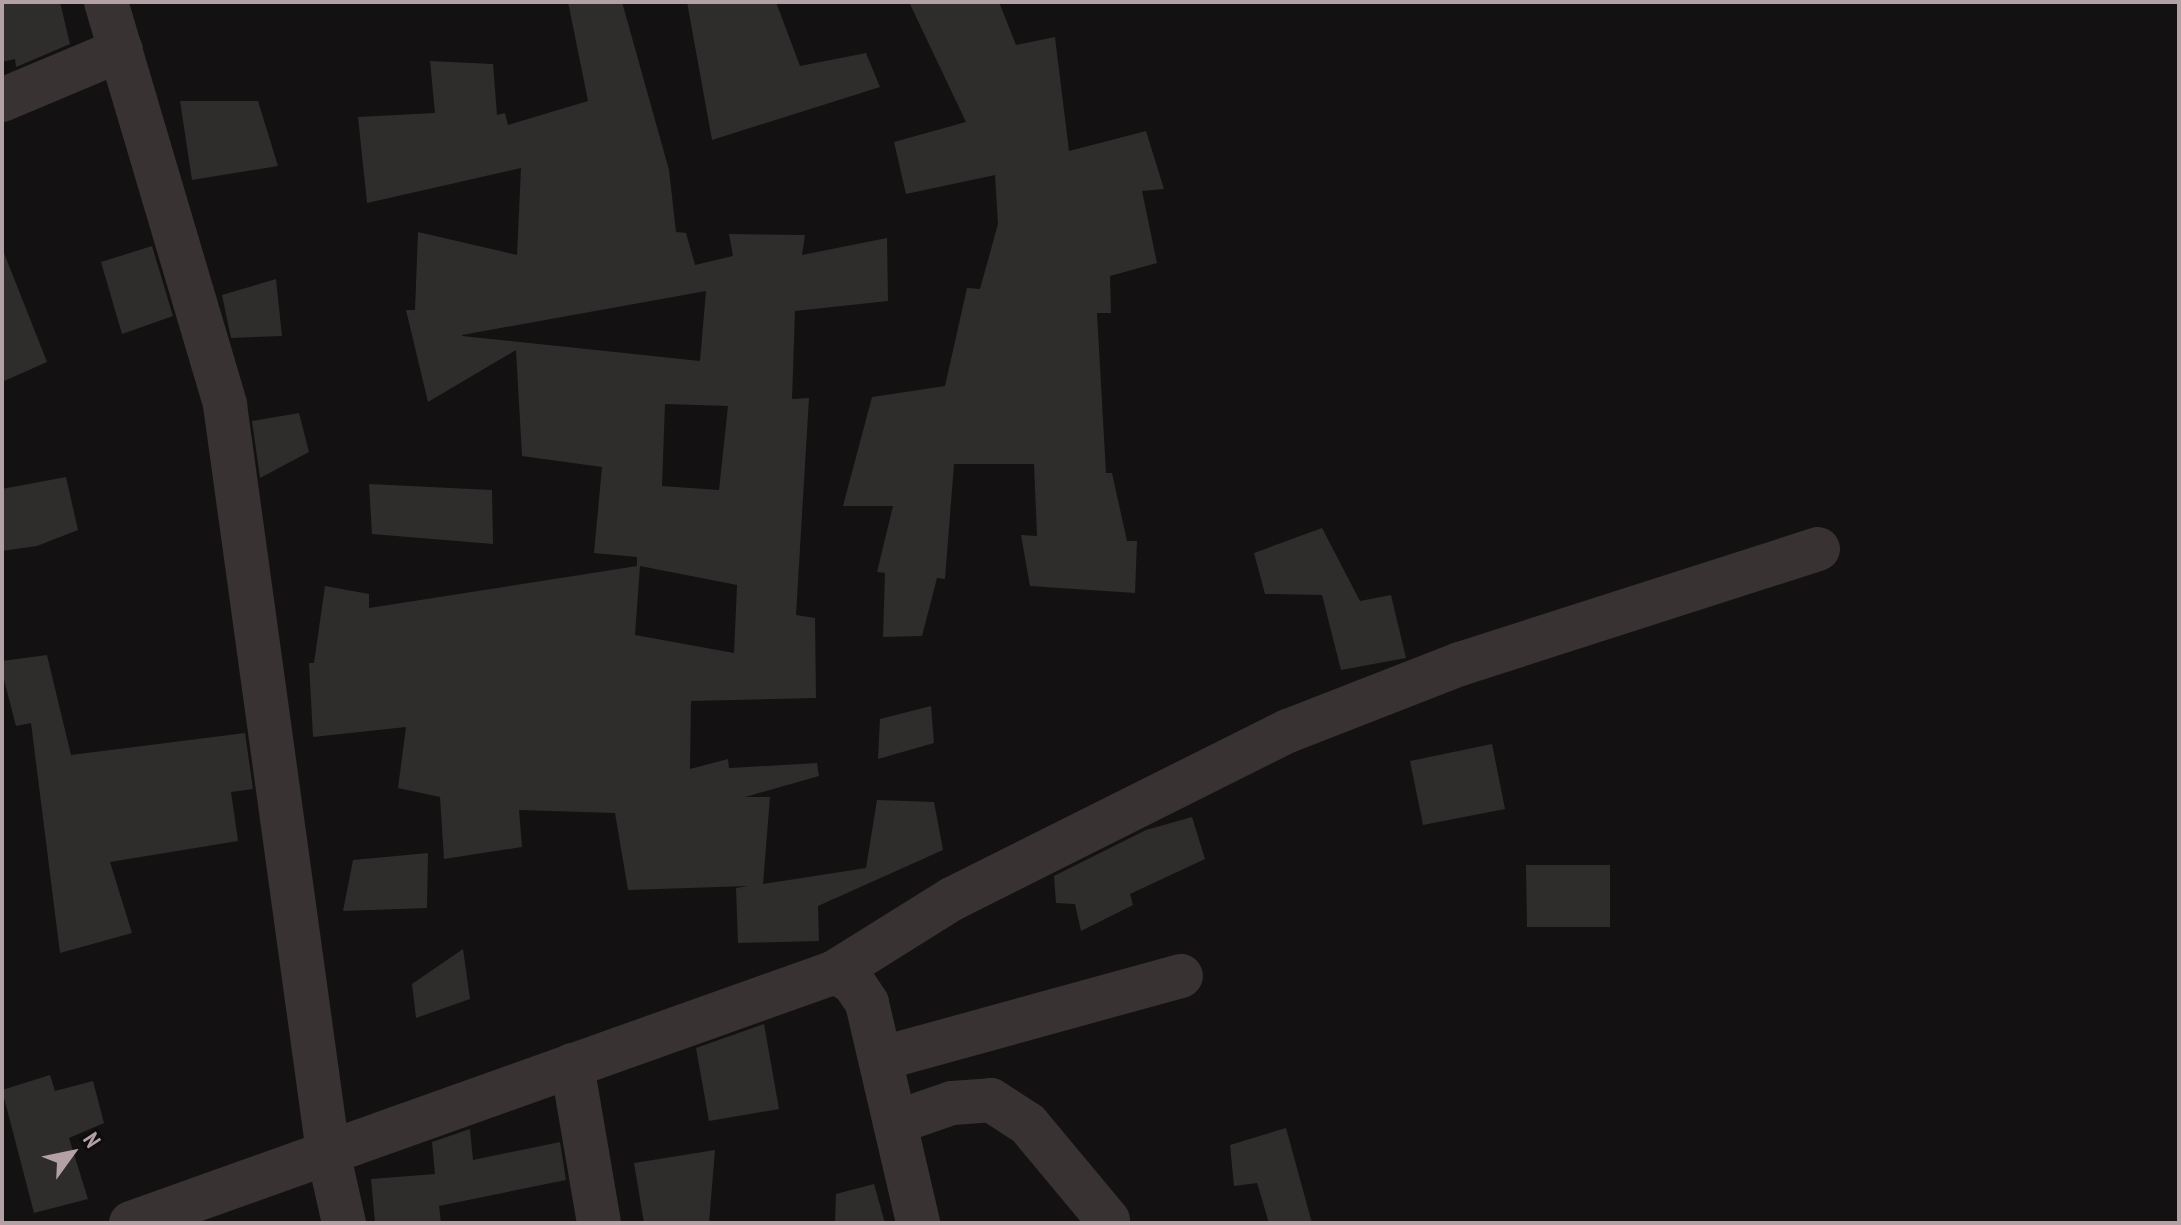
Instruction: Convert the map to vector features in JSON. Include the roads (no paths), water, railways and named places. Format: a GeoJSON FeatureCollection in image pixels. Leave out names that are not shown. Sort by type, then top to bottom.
{"type":"FeatureCollection","features":[{"type":"Feature","properties":{"kind":"street"},"geometry":{"type":"LineString","coordinates":[[106,2],[225,405],[328,1152],[344,1223]]}},
{"type":"Feature","properties":{"kind":"street"},"geometry":{"type":"LineString","coordinates":[[2,100],[121,50]]}},
{"type":"Feature","properties":{"kind":"street"},"geometry":{"type":"LineString","coordinates":[[131,1223],[835,972],[952,899],[1288,731],[1460,664],[1818,549]]}},
{"type":"Feature","properties":{"kind":"street"},"geometry":{"type":"LineString","coordinates":[[835,972],[853,982],[867,1003],[883,1058],[918,1223]]}},
{"type":"Feature","properties":{"kind":"street"},"geometry":{"type":"LineString","coordinates":[[883,1058],[1181,976]]}},
{"type":"Feature","properties":{"kind":"street"},"geometry":{"type":"LineString","coordinates":[[572,1065],[599,1223]]}},
{"type":"Feature","properties":{"kind":"street"},"geometry":{"type":"LineString","coordinates":[[897,1122],[952,1103],[991,1100],[1028,1124],[1108,1220]]}}]}
